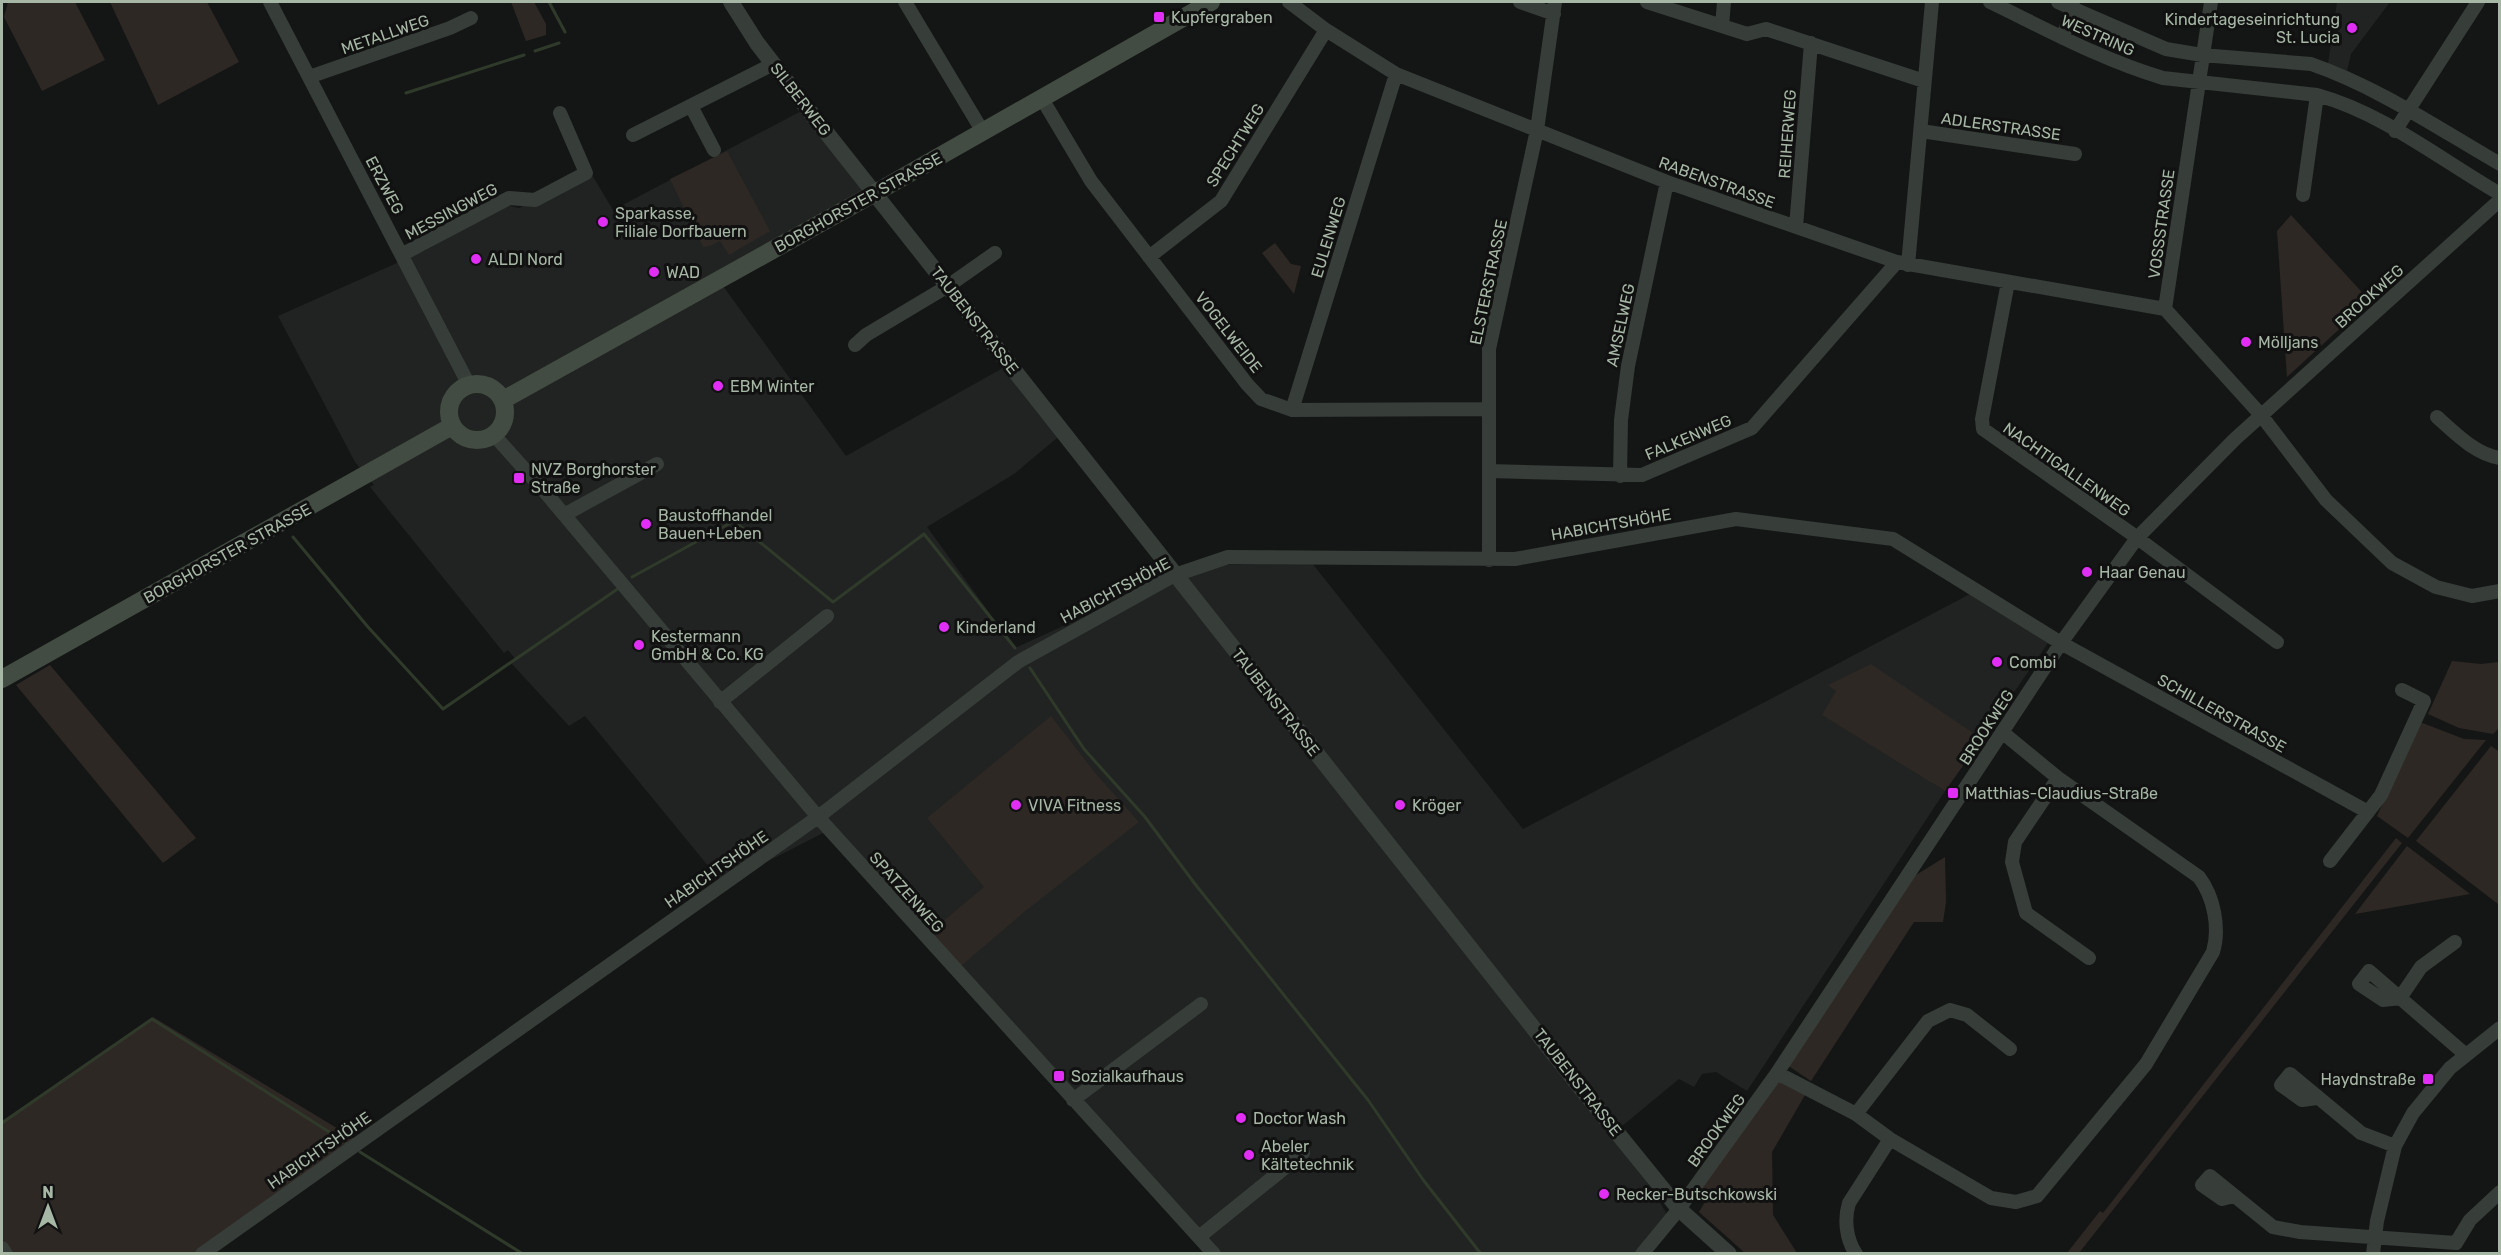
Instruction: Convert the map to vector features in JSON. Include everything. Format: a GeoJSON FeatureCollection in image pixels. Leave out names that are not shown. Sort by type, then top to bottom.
{"type":"FeatureCollection","features":[{"type":"Feature","properties":{"kind":"main road","name":"BORGHORSTER STRASSE"},"geometry":{"type":"LineString","coordinates":[[503,400],[875,193],[1211,2]]}},
{"type":"Feature","properties":{"kind":"main road"},"geometry":{"type":"LineString","coordinates":[[485,385],[498,393],[503,400],[505,419],[494,435],[477,441],[460,435],[452,426],[449,411],[451,403],[461,389],[485,385]]}},
{"type":"Feature","properties":{"kind":"main road","name":"BORGHORSTER STRASSE"},"geometry":{"type":"LineString","coordinates":[[2,679],[452,426]]}},
{"type":"Feature","properties":{"kind":"street","name":"ERZWEG"},"geometry":{"type":"LineString","coordinates":[[270,2],[403,254],[469,386]]}},
{"type":"Feature","properties":{"kind":"street","name":"SILBERWEG"},"geometry":{"type":"LineString","coordinates":[[731,2],[773,64],[875,193]]}},
{"type":"Feature","properties":{"kind":"street"},"geometry":{"type":"LineString","coordinates":[[905,2],[983,132]]}},
{"type":"Feature","properties":{"kind":"street","name":"RABENSTRASSE"},"geometry":{"type":"LineString","coordinates":[[1289,2],[1326,30],[1396,74],[1667,182],[1902,263],[2165,309]]}},
{"type":"Feature","properties":{"kind":"street","name":"ELSTERSTRASSE"},"geometry":{"type":"LineString","coordinates":[[1489,560],[1490,349],[1537,130],[1554,8],[1520,2]]}},
{"type":"Feature","properties":{"kind":"street"},"geometry":{"type":"LineString","coordinates":[[1647,2],[1747,34],[1766,29],[1924,81]]}},
{"type":"Feature","properties":{"kind":"street"},"geometry":{"type":"LineString","coordinates":[[1722,26],[1724,2]]}},
{"type":"Feature","properties":{"kind":"street","name":"ADLERSTRASSE"},"geometry":{"type":"LineString","coordinates":[[1902,263],[1921,131],[1932,2]]}},
{"type":"Feature","properties":{"kind":"street","name":"WESTRING"},"geometry":{"type":"LineString","coordinates":[[1990,2],[2063,38],[2140,71],[2163,78],[2317,95],[2374,117],[2499,194]]}},
{"type":"Feature","properties":{"kind":"street","name":"WESTRING"},"geometry":{"type":"LineString","coordinates":[[2058,2],[2072,5],[2166,49],[2202,56],[2311,64],[2355,82],[2499,164]]}},
{"type":"Feature","properties":{"kind":"street","name":"VOSSSTRASSE"},"geometry":{"type":"LineString","coordinates":[[2165,309],[2211,2]]}},
{"type":"Feature","properties":{"kind":"street"},"geometry":{"type":"LineString","coordinates":[[2395,131],[2478,2]]}},
{"type":"Feature","properties":{"kind":"street"},"geometry":{"type":"LineString","coordinates":[[2063,38],[2072,5]]}},
{"type":"Feature","properties":{"kind":"street","name":"METALLWEG"},"geometry":{"type":"LineString","coordinates":[[309,77],[450,28],[471,18]]}},
{"type":"Feature","properties":{"kind":"street","name":"SPECHTWEG"},"geometry":{"type":"LineString","coordinates":[[1149,257],[1221,201],[1326,30]]}},
{"type":"Feature","properties":{"kind":"street","name":"REIHERWEG"},"geometry":{"type":"LineString","coordinates":[[1796,227],[1810,43]]}},
{"type":"Feature","properties":{"kind":"street"},"geometry":{"type":"LineString","coordinates":[[633,135],[773,64]]}},
{"type":"Feature","properties":{"kind":"street","name":"EULENWEG"},"geometry":{"type":"LineString","coordinates":[[1292,410],[1396,74]]}},
{"type":"Feature","properties":{"kind":"street"},"geometry":{"type":"LineString","coordinates":[[2303,195],[2317,95]]}},
{"type":"Feature","properties":{"kind":"street","name":"VOGELWEIDE"},"geometry":{"type":"LineString","coordinates":[[1041,97],[1091,181],[1247,384],[1261,399],[1292,410],[1489,409]]}},
{"type":"Feature","properties":{"kind":"street"},"geometry":{"type":"LineString","coordinates":[[691,106],[714,150]]}},
{"type":"Feature","properties":{"kind":"street","name":"MESSINGWEG"},"geometry":{"type":"LineString","coordinates":[[403,254],[509,198],[535,200],[586,173],[564,128],[560,113]]}},
{"type":"Feature","properties":{"kind":"street","name":"ADLERSTRASSE"},"geometry":{"type":"LineString","coordinates":[[1921,131],[2075,154]]}},
{"type":"Feature","properties":{"kind":"street","name":"AMSELWEG"},"geometry":{"type":"LineString","coordinates":[[1620,476],[1621,420],[1628,366],[1667,182]]}},
{"type":"Feature","properties":{"kind":"street","name":"TAUBENSTRASSE"},"geometry":{"type":"LineString","coordinates":[[875,193],[1679,1209],[1729,1254]]}},
{"type":"Feature","properties":{"kind":"street","name":"BROOKWEG"},"geometry":{"type":"LineString","coordinates":[[1642,1254],[1679,1209],[1777,1073],[2061,643],[2137,538],[2261,415],[2499,200]]}},
{"type":"Feature","properties":{"kind":"street"},"geometry":{"type":"LineString","coordinates":[[855,345],[866,335],[948,286],[995,253]]}},
{"type":"Feature","properties":{"kind":"street","name":"FALKENWEG"},"geometry":{"type":"LineString","coordinates":[[1490,471],[1642,475],[1752,428],[1902,263]]}},
{"type":"Feature","properties":{"kind":"street","name":"NACHTIGALLENWEG"},"geometry":{"type":"LineString","coordinates":[[2008,282],[1982,419],[1983,429],[2137,538]]}},
{"type":"Feature","properties":{"kind":"street"},"geometry":{"type":"LineString","coordinates":[[2165,309],[2261,415],[2326,500],[2392,563],[2436,587],[2472,596],[2499,591]]}},
{"type":"Feature","properties":{"kind":"street"},"geometry":{"type":"LineString","coordinates":[[2437,417],[2460,438],[2490,456],[2499,458]]}},
{"type":"Feature","properties":{"kind":"street","name":"SPATZENWEG"},"geometry":{"type":"LineString","coordinates":[[494,435],[818,817],[1214,1254]]}},
{"type":"Feature","properties":{"kind":"street"},"geometry":{"type":"LineString","coordinates":[[564,515],[657,464]]}},
{"type":"Feature","properties":{"kind":"street","name":"HABICHTSHÖHE"},"geometry":{"type":"LineString","coordinates":[[202,1254],[818,817],[1018,662],[1175,575],[1228,557],[1515,559],[1736,519],[1893,539],[2061,643]]}},
{"type":"Feature","properties":{"kind":"street"},"geometry":{"type":"LineString","coordinates":[[2137,538],[2277,642]]}},
{"type":"Feature","properties":{"kind":"street"},"geometry":{"type":"LineString","coordinates":[[720,702],[827,616]]}},
{"type":"Feature","properties":{"kind":"street","name":"SCHILLERSTRASSE"},"geometry":{"type":"LineString","coordinates":[[2061,643],[2368,812]]}},
{"type":"Feature","properties":{"kind":"street"},"geometry":{"type":"LineString","coordinates":[[2330,861],[2381,795],[2424,701],[2402,690]]}},
{"type":"Feature","properties":{"kind":"street"},"geometry":{"type":"LineString","coordinates":[[1777,1073],[1856,1114],[1890,1139],[1996,1200],[2016,1202],[2037,1196],[2146,1064],[2213,952],[2218,937],[2209,890],[2199,877],[2058,778],[2002,732]]}},
{"type":"Feature","properties":{"kind":"street"},"geometry":{"type":"LineString","coordinates":[[2058,778],[2015,842],[2012,862],[2026,913],[2089,958]]}},
{"type":"Feature","properties":{"kind":"street"},"geometry":{"type":"LineString","coordinates":[[2455,942],[2421,967],[2400,998],[2466,1055]]}},
{"type":"Feature","properties":{"kind":"street"},"geometry":{"type":"LineString","coordinates":[[1073,1100],[1201,1004]]}},
{"type":"Feature","properties":{"kind":"street"},"geometry":{"type":"LineString","coordinates":[[1856,1114],[1928,1021],[1950,1010],[1968,1015],[2010,1049]]}},
{"type":"Feature","properties":{"kind":"street"},"geometry":{"type":"LineString","coordinates":[[2373,1254],[2374,1238],[2395,1146],[2412,1113],[2427,1094],[2466,1055],[2499,1028]]}},
{"type":"Feature","properties":{"kind":"street"},"geometry":{"type":"LineString","coordinates":[[2317,1098],[2361,1133],[2395,1146]]}},
{"type":"Feature","properties":{"kind":"street"},"geometry":{"type":"LineString","coordinates":[[1856,1254],[1850,1245],[1848,1235],[1846,1214],[1849,1203],[1890,1139]]}},
{"type":"Feature","properties":{"kind":"street"},"geometry":{"type":"LineString","coordinates":[[1198,1237],[1303,1153]]}},
{"type":"Feature","properties":{"kind":"street"},"geometry":{"type":"LineString","coordinates":[[2234,1196],[2273,1227],[2458,1248],[2470,1220],[2499,1192]]}},
{"type":"Feature","properties":{"kind":"street"},"geometry":{"type":"LineString","coordinates":[[2,1248],[6,1254]]}},
{"type":"Feature","properties":{"kind":"shaded area"},"geometry":{"type":"Polygon","coordinates":[[[8,2],[75,2],[105,60],[42,91],[4,17],[8,2]]]}},
{"type":"Feature","properties":{"kind":"shaded area"},"geometry":{"type":"Polygon","coordinates":[[[110,2],[207,2],[239,62],[158,105],[110,2]]]}},
{"type":"Feature","properties":{"kind":"shaded area"},"geometry":{"type":"Polygon","coordinates":[[[511,2],[534,2],[546,24],[546,35],[526,41],[511,2]]]}},
{"type":"Feature","properties":{"kind":"shaded area","name":"Kindertageseinrichtung St. Lucia"},"geometry":{"type":"Polygon","coordinates":[[[2337,2],[2390,2],[2351,54],[2347,71],[2328,64],[2337,2]]]}},
{"type":"Feature","properties":{"kind":"shaded area"},"geometry":{"type":"Polygon","coordinates":[[[807,108],[875,193],[718,279],[846,456],[1010,364],[1063,433],[1014,474],[927,527],[1015,648],[1175,575],[1226,565],[1308,558],[1523,829],[1972,593],[2048,643],[1982,739],[1969,731],[1932,783],[1945,791],[1747,1091],[1716,1072],[1702,1074],[1694,1087],[1679,1079],[1616,1131],[1670,1219],[1635,1253],[1213,1253],[829,830],[723,884],[585,716],[569,726],[512,664],[516,660],[508,650],[504,653],[370,487],[374,485],[355,462],[278,316],[426,250],[506,205],[519,208],[592,175],[613,210],[807,108]]]}},
{"type":"Feature","properties":{"kind":"shaded area"},"geometry":{"type":"Polygon","coordinates":[[[727,151],[770,231],[729,255],[720,241],[703,247],[670,179],[727,151]]]}},
{"type":"Feature","properties":{"kind":"shaded area"},"geometry":{"type":"Polygon","coordinates":[[[2291,215],[2370,301],[2287,377],[2277,231],[2291,215]]]}},
{"type":"Feature","properties":{"kind":"shaded area"},"geometry":{"type":"Polygon","coordinates":[[[1275,243],[1291,264],[1301,266],[1294,294],[1262,253],[1275,243]]]}},
{"type":"Feature","properties":{"kind":"shaded area"},"geometry":{"type":"Polygon","coordinates":[[[2452,661],[2481,664],[2499,662],[2499,728],[2493,734],[2459,728],[2428,714],[2452,661]]]}},
{"type":"Feature","properties":{"kind":"shaded area"},"geometry":{"type":"Polygon","coordinates":[[[1871,664],[1982,739],[1945,791],[1822,715],[1836,691],[1828,685],[1871,664]]]}},
{"type":"Feature","properties":{"kind":"shaded area"},"geometry":{"type":"Polygon","coordinates":[[[50,665],[196,838],[163,863],[16,685],[50,665]]]}},
{"type":"Feature","properties":{"kind":"shaded area"},"geometry":{"type":"Polygon","coordinates":[[[1051,716],[1096,774],[1139,822],[1024,912],[961,966],[929,933],[984,887],[927,818],[1051,716]]]}},
{"type":"Feature","properties":{"kind":"shaded area"},"geometry":{"type":"Polygon","coordinates":[[[2420,722],[2464,739],[2486,740],[2408,838],[2377,816],[2420,722]]]}},
{"type":"Feature","properties":{"kind":"shaded area"},"geometry":{"type":"Polygon","coordinates":[[[2491,746],[2500,752],[2498,904],[2416,841],[2491,746]]]}},
{"type":"Feature","properties":{"kind":"shaded area"},"geometry":{"type":"Polygon","coordinates":[[[2396,838],[2402,843],[2079,1253],[2067,1253],[2100,1211],[2103,1213],[2396,838]]]}},
{"type":"Feature","properties":{"kind":"shaded area"},"geometry":{"type":"Polygon","coordinates":[[[2407,846],[2470,894],[2355,914],[2407,846]]]}},
{"type":"Feature","properties":{"kind":"shaded area"},"geometry":{"type":"Polygon","coordinates":[[[1945,857],[1946,902],[1943,922],[1914,922],[1811,1081],[1784,1063],[1900,885],[1945,857]]]}},
{"type":"Feature","properties":{"kind":"shaded area"},"geometry":{"type":"Polygon","coordinates":[[[153,1017],[355,1139],[195,1253],[12,1253],[2,1239],[2,1121],[153,1017]]]}},
{"type":"Feature","properties":{"kind":"shaded area"},"geometry":{"type":"Polygon","coordinates":[[[1777,1073],[1805,1095],[1772,1152],[1773,1215],[1797,1253],[1745,1253],[1699,1212],[1705,1202],[1694,1188],[1777,1073]]]}},
{"type":"Feature","properties":{"kind":"waterway"},"geometry":{"type":"LineString","coordinates":[[549,2],[565,32]]}},
{"type":"Feature","properties":{"kind":"waterway"},"geometry":{"type":"LineString","coordinates":[[535,51],[559,43]]}},
{"type":"Feature","properties":{"kind":"waterway"},"geometry":{"type":"LineString","coordinates":[[406,93],[524,55]]}},
{"type":"Feature","properties":{"kind":"waterway"},"geometry":{"type":"LineString","coordinates":[[632,577],[734,521],[833,602],[924,534],[1015,648]]}},
{"type":"Feature","properties":{"kind":"waterway"},"geometry":{"type":"LineString","coordinates":[[293,537],[368,627],[443,709],[619,588]]}},
{"type":"Feature","properties":{"kind":"waterway"},"geometry":{"type":"LineString","coordinates":[[1030,668],[1084,749],[1145,817],[1195,884],[1368,1100],[1424,1181],[1481,1254]]}},
{"type":"Feature","properties":{"kind":"waterway"},"geometry":{"type":"LineString","coordinates":[[2,1123],[152,1019],[348,1144]]}},
{"type":"Feature","properties":{"kind":"waterway"},"geometry":{"type":"LineString","coordinates":[[360,1152],[523,1254]]}},
{"type":"Feature","properties":{"kind":"place","name":"Kupfergraben"},"geometry":{"type":"Point","coordinates":[1159,17]}},
{"type":"Feature","properties":{"kind":"place","name":"Kindertageseinrichtung St. Lucia"},"geometry":{"type":"Point","coordinates":[2352,28]}},
{"type":"Feature","properties":{"kind":"place","name":"Sparkasse, Filiale Dorfbauern"},"geometry":{"type":"Point","coordinates":[603,222]}},
{"type":"Feature","properties":{"kind":"place","name":"ALDI Nord"},"geometry":{"type":"Point","coordinates":[476,259]}},
{"type":"Feature","properties":{"kind":"place","name":"WAD"},"geometry":{"type":"Point","coordinates":[654,272]}},
{"type":"Feature","properties":{"kind":"place","name":"Mölljans"},"geometry":{"type":"Point","coordinates":[2246,342]}},
{"type":"Feature","properties":{"kind":"place","name":"EBM Winter"},"geometry":{"type":"Point","coordinates":[718,386]}},
{"type":"Feature","properties":{"kind":"place","name":"NVZ Borghorster Straße"},"geometry":{"type":"Point","coordinates":[519,478]}},
{"type":"Feature","properties":{"kind":"place","name":"Baustoffhandel Bauen+Leben"},"geometry":{"type":"Point","coordinates":[646,524]}},
{"type":"Feature","properties":{"kind":"place","name":"Haar Genau"},"geometry":{"type":"Point","coordinates":[2087,572]}},
{"type":"Feature","properties":{"kind":"place","name":"Kinderland"},"geometry":{"type":"Point","coordinates":[944,627]}},
{"type":"Feature","properties":{"kind":"place","name":"Kestermann GmbH & Co. KG"},"geometry":{"type":"Point","coordinates":[639,645]}},
{"type":"Feature","properties":{"kind":"place","name":"Combi"},"geometry":{"type":"Point","coordinates":[1997,662]}},
{"type":"Feature","properties":{"kind":"place","name":"Matthias-Claudius-Straße"},"geometry":{"type":"Point","coordinates":[1953,793]}},
{"type":"Feature","properties":{"kind":"place","name":"VIVA Fitness"},"geometry":{"type":"Point","coordinates":[1016,805]}},
{"type":"Feature","properties":{"kind":"place","name":"Kröger"},"geometry":{"type":"Point","coordinates":[1400,805]}},
{"type":"Feature","properties":{"kind":"place","name":"Sozialkaufhaus"},"geometry":{"type":"Point","coordinates":[1059,1076]}},
{"type":"Feature","properties":{"kind":"place","name":"Haydnstraße"},"geometry":{"type":"Point","coordinates":[2428,1079]}},
{"type":"Feature","properties":{"kind":"place","name":"Doctor Wash"},"geometry":{"type":"Point","coordinates":[1241,1118]}},
{"type":"Feature","properties":{"kind":"place","name":"Abeler Kältetechnik"},"geometry":{"type":"Point","coordinates":[1249,1155]}},
{"type":"Feature","properties":{"kind":"place","name":"Recker-Butschkowski"},"geometry":{"type":"Point","coordinates":[1604,1194]}}]}
